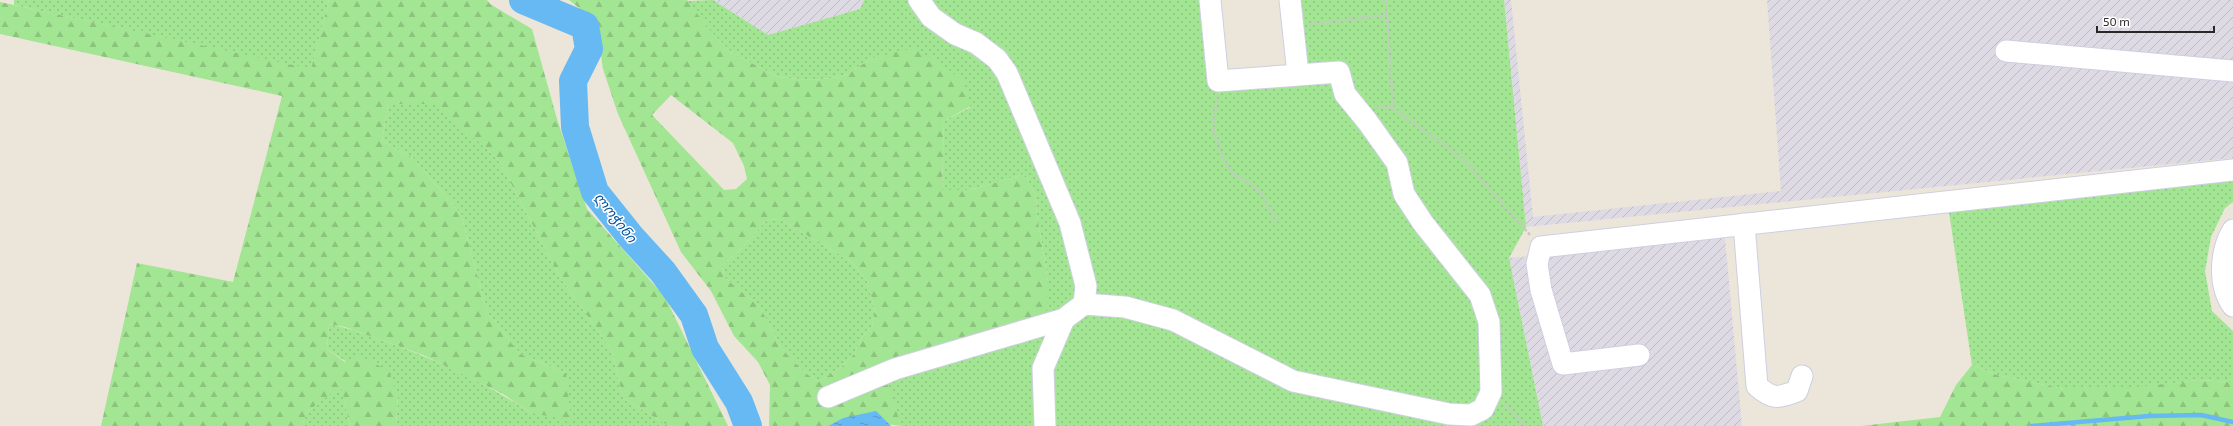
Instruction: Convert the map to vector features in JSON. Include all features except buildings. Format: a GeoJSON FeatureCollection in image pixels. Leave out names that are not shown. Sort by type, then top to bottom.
{"type":"FeatureCollection","features":[{"type":"Feature","properties":{"kind":"street"},"geometry":{"type":"LineString","coordinates":[[919,0],[931,17],[955,34],[976,43],[996,59],[1008,74],[1070,222],[1086,286],[1084,304]]}},
{"type":"Feature","properties":{"kind":"street"},"geometry":{"type":"LineString","coordinates":[[828,397],[895,369],[1064,319],[1084,304],[1125,307],[1172,320],[1273,372],[1293,381],[1317,388],[1449,414],[1471,415],[1483,409],[1491,392],[1489,322],[1480,295],[1423,223],[1404,194],[1397,163],[1358,108],[1345,94],[1339,72],[1218,81],[1210,0]]}},
{"type":"Feature","properties":{"kind":"street"},"geometry":{"type":"LineString","coordinates":[[1290,0],[1298,74]]}},
{"type":"Feature","properties":{"kind":"street"},"geometry":{"type":"LineString","coordinates":[[2006,51],[2233,71]]}},
{"type":"Feature","properties":{"kind":"street"},"geometry":{"type":"LineString","coordinates":[[1639,355],[1564,364],[1541,290],[1537,264],[1541,247],[2233,170]]}},
{"type":"Feature","properties":{"kind":"street"},"geometry":{"type":"LineString","coordinates":[[1744,224],[1757,386],[1768,396],[1782,397],[1797,391],[1802,376]]}},
{"type":"Feature","properties":{"kind":"street"},"geometry":{"type":"LineString","coordinates":[[2233,230],[2225,248],[2223,275],[2233,306]]}},
{"type":"Feature","properties":{"kind":"street"},"geometry":{"type":"LineString","coordinates":[[1045,426],[1043,368],[1064,319]]}},
{"type":"Feature","properties":{"kind":"path"},"geometry":{"type":"LineString","coordinates":[[1386,0],[1393,108]]}},
{"type":"Feature","properties":{"kind":"path"},"geometry":{"type":"LineString","coordinates":[[1293,26],[1387,15]]}},
{"type":"Feature","properties":{"kind":"path"},"geometry":{"type":"LineString","coordinates":[[1218,81],[1213,127],[1223,160],[1233,174],[1250,183],[1262,196],[1278,224]]}},
{"type":"Feature","properties":{"kind":"path"},"geometry":{"type":"LineString","coordinates":[[1358,108],[1379,106],[1393,108],[1461,156],[1541,247]]}},
{"type":"Feature","properties":{"kind":"path"},"geometry":{"type":"LineString","coordinates":[[1491,392],[1509,408],[1525,426]]}},
{"type":"Feature","properties":{"kind":"shaded area"},"geometry":{"type":"Polygon","coordinates":[[[713,0],[864,0],[860,9],[768,35],[713,0]]]}},
{"type":"Feature","properties":{"kind":"shaded area"},"geometry":{"type":"Polygon","coordinates":[[[1504,0],[1511,0],[1533,217],[1781,191],[1767,0],[2233,0],[2233,158],[1526,227],[1504,0]]]}},
{"type":"Feature","properties":{"kind":"shaded area"},"geometry":{"type":"Polygon","coordinates":[[[1725,238],[1742,426],[1543,426],[1509,258],[1725,238]]]}},
{"type":"Feature","properties":{"kind":"green space"},"geometry":{"type":"Polygon","coordinates":[[[14,0],[329,0],[311,70],[14,5],[14,0]]]}},
{"type":"Feature","properties":{"kind":"green space"},"geometry":{"type":"Polygon","coordinates":[[[329,0],[487,0],[490,4],[532,29],[557,119],[587,209],[665,297],[728,426],[669,426],[623,398],[611,349],[560,277],[498,159],[435,104],[388,104],[382,141],[413,158],[461,214],[487,312],[520,354],[566,373],[571,420],[531,413],[503,394],[423,355],[345,327],[329,324],[327,349],[345,362],[360,356],[389,371],[398,396],[396,426],[350,426],[341,386],[307,412],[302,426],[101,426],[137,263],[233,282],[282,96],[0,34],[0,2],[311,69],[329,0]]]}},
{"type":"Feature","properties":{"kind":"green space"},"geometry":{"type":"Polygon","coordinates":[[[569,0],[687,0],[711,32],[731,52],[778,77],[811,80],[841,77],[873,58],[913,48],[942,64],[963,81],[971,106],[944,121],[942,190],[970,190],[1025,174],[1036,197],[1037,215],[1048,281],[1046,314],[882,364],[901,426],[843,418],[828,426],[769,426],[770,385],[758,362],[734,336],[711,291],[681,252],[618,114],[603,69],[598,35],[589,16],[569,0]],[[671,95],[652,115],[724,190],[736,189],[747,179],[744,166],[733,143],[671,95]],[[779,219],[767,220],[741,249],[722,266],[725,278],[760,307],[782,349],[803,371],[818,382],[843,366],[854,354],[863,336],[872,326],[875,310],[867,281],[851,261],[779,219]]]}},
{"type":"Feature","properties":{"kind":"green space"},"geometry":{"type":"Polygon","coordinates":[[[713,0],[768,35],[860,9],[864,0],[1202,0],[1214,85],[1305,84],[1295,0],[1504,0],[1526,227],[1509,258],[1543,426],[901,426],[881,364],[1048,281],[1037,215],[1036,197],[1025,174],[970,190],[942,190],[944,121],[971,107],[873,58],[841,77],[811,80],[778,77],[731,52],[711,32],[687,1],[713,0]]]}},
{"type":"Feature","properties":{"kind":"green space"},"geometry":{"type":"Polygon","coordinates":[[[435,103],[498,159],[560,277],[611,349],[623,398],[669,426],[396,426],[398,396],[327,349],[329,324],[358,332],[443,364],[497,392],[531,413],[566,373],[520,354],[487,312],[461,214],[413,158],[382,141],[388,104],[435,103]]]}},
{"type":"Feature","properties":{"kind":"green space"},"geometry":{"type":"Polygon","coordinates":[[[2233,175],[2233,202],[2225,208],[2211,237],[2205,271],[2212,311],[2233,331],[2233,382],[2197,380],[2131,389],[2064,389],[1997,375],[1972,365],[1949,212],[2233,175]]]}},
{"type":"Feature","properties":{"kind":"green space"},"geometry":{"type":"Polygon","coordinates":[[[779,219],[851,261],[867,281],[875,310],[872,326],[863,336],[854,354],[843,366],[818,382],[803,371],[782,349],[760,307],[725,278],[722,266],[741,249],[767,220],[779,219]]]}},
{"type":"Feature","properties":{"kind":"green space"},"geometry":{"type":"Polygon","coordinates":[[[1972,365],[1997,375],[2064,389],[2131,388],[2197,380],[2233,382],[2233,426],[1861,426],[1940,417],[1956,385],[1972,365]]]}},
{"type":"Feature","properties":{"kind":"green space"},"geometry":{"type":"Polygon","coordinates":[[[341,385],[350,426],[302,426],[307,412],[341,385]]]}},
{"type":"Feature","properties":{"kind":"water"},"geometry":{"type":"Polygon","coordinates":[[[876,411],[891,426],[828,426],[843,418],[876,411]]]}},
{"type":"Feature","properties":{"kind":"waterway","name":"ლოჭინი"},"geometry":{"type":"LineString","coordinates":[[523,0],[585,26],[589,49],[573,81],[575,127],[595,192],[631,237],[663,272],[694,315],[705,348],[739,402],[748,426]]}},
{"type":"Feature","properties":{"kind":"waterway"},"geometry":{"type":"LineString","coordinates":[[2032,426],[2149,416],[2201,415],[2233,422]]}}]}
